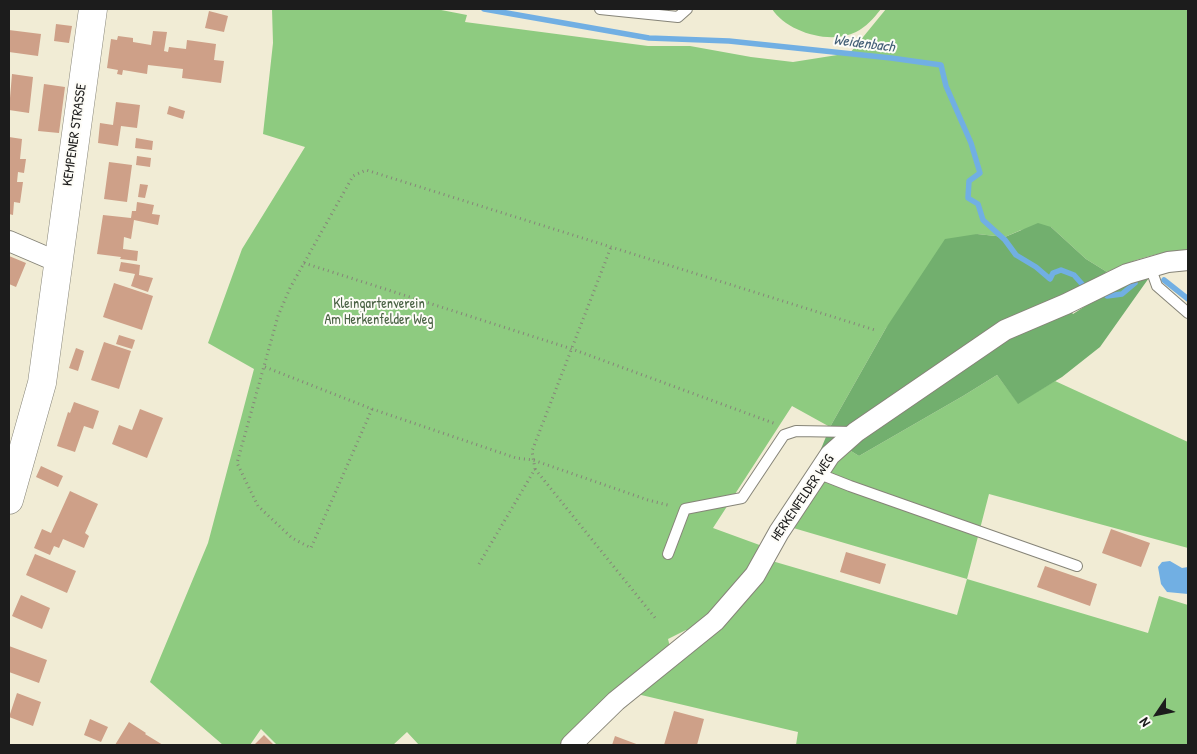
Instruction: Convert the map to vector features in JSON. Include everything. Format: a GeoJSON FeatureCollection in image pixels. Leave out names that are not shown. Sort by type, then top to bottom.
{"type":"FeatureCollection","features":[{"type":"Feature","properties":{"kind":"main road","name":"KEMPENER STRASSE"},"geometry":{"type":"LineString","coordinates":[[9,500],[42,383],[93,9]]}},
{"type":"Feature","properties":{"kind":"street"},"geometry":{"type":"LineString","coordinates":[[9,241],[58,262]]}},
{"type":"Feature","properties":{"kind":"street","name":"HERKENFELDER WEG"},"geometry":{"type":"LineString","coordinates":[[571,745],[616,701],[725,610],[755,575],[779,532],[830,455],[856,432],[1005,330],[1066,304],[1126,274],[1150,266],[1188,260]]}},
{"type":"Feature","properties":{"kind":"lane"},"geometry":{"type":"LineString","coordinates":[[600,9],[678,17],[687,9]]}},
{"type":"Feature","properties":{"kind":"lane"},"geometry":{"type":"LineString","coordinates":[[1150,266],[1157,286],[1188,313]]}},
{"type":"Feature","properties":{"kind":"lane"},"geometry":{"type":"LineString","coordinates":[[668,554],[685,509],[742,498],[784,435],[796,431],[856,432]]}},
{"type":"Feature","properties":{"kind":"lane"},"geometry":{"type":"LineString","coordinates":[[817,473],[1077,566]]}},
{"type":"Feature","properties":{"kind":"path"},"geometry":{"type":"LineString","coordinates":[[372,410],[311,548],[292,538],[258,506],[237,463],[278,316],[304,263],[353,176],[366,170],[876,330]]}},
{"type":"Feature","properties":{"kind":"path"},"geometry":{"type":"LineString","coordinates":[[611,247],[532,451],[533,460],[535,469],[656,619]]}},
{"type":"Feature","properties":{"kind":"path"},"geometry":{"type":"LineString","coordinates":[[304,263],[572,349],[796,431]]}},
{"type":"Feature","properties":{"kind":"path"},"geometry":{"type":"LineString","coordinates":[[265,367],[372,410],[516,458],[533,460],[648,500],[685,509]]}},
{"type":"Feature","properties":{"kind":"path"},"geometry":{"type":"LineString","coordinates":[[479,564],[535,469]]}},
{"type":"Feature","properties":{"kind":"green space","name":"Kleingartenverein Am Herkenfelder Weg"},"geometry":{"type":"Polygon","coordinates":[[[272,9],[436,9],[467,15],[465,22],[648,46],[690,46],[751,57],[793,62],[850,53],[886,9],[1188,9],[1188,250],[1146,257],[1107,272],[1086,259],[1051,227],[1021,230],[1005,237],[977,234],[886,328],[830,427],[792,406],[713,528],[765,547],[751,571],[696,630],[686,630],[668,639],[670,647],[564,745],[419,745],[407,732],[393,745],[277,745],[261,729],[250,745],[223,745],[150,682],[208,543],[254,369],[208,343],[242,249],[305,147],[263,134],[273,43],[272,9]]]}},
{"type":"Feature","properties":{"kind":"green space"},"geometry":{"type":"Polygon","coordinates":[[[772,9],[881,9],[860,30],[846,36],[834,37],[810,34],[798,30],[779,17],[772,9]]]}},
{"type":"Feature","properties":{"kind":"green space"},"geometry":{"type":"Polygon","coordinates":[[[1038,223],[1051,227],[1086,259],[1107,272],[1064,297],[814,466],[830,427],[886,328],[945,239],[977,234],[1005,237],[1038,223]]]}},
{"type":"Feature","properties":{"kind":"green space"},"geometry":{"type":"Polygon","coordinates":[[[1151,275],[1100,347],[1062,377],[1018,404],[997,375],[859,456],[846,448],[1005,338],[1069,309],[1073,314],[1124,281],[1151,275]]]}},
{"type":"Feature","properties":{"kind":"green space"},"geometry":{"type":"Polygon","coordinates":[[[997,375],[1018,403],[1055,381],[1188,442],[1188,548],[989,494],[967,579],[790,527],[846,448],[859,456],[997,375]]]}},
{"type":"Feature","properties":{"kind":"green space"},"geometry":{"type":"Polygon","coordinates":[[[772,561],[957,615],[967,579],[1148,633],[1159,596],[1188,605],[1188,745],[796,745],[798,732],[637,694],[772,561]]]}},
{"type":"Feature","properties":{"kind":"water"},"geometry":{"type":"Polygon","coordinates":[[[1170,561],[1182,568],[1188,567],[1188,594],[1167,592],[1161,584],[1158,567],[1162,562],[1170,561]]]}},
{"type":"Feature","properties":{"kind":"building"},"geometry":{"type":"Polygon","coordinates":[[[209,11],[228,16],[224,32],[205,28],[209,11]]]}},
{"type":"Feature","properties":{"kind":"building"},"geometry":{"type":"Polygon","coordinates":[[[56,24],[72,26],[69,43],[54,41],[56,24]]]}},
{"type":"Feature","properties":{"kind":"building"},"geometry":{"type":"Polygon","coordinates":[[[9,30],[41,34],[38,56],[9,52],[9,30]]]}},
{"type":"Feature","properties":{"kind":"building"},"geometry":{"type":"Polygon","coordinates":[[[153,31],[167,32],[164,51],[168,52],[169,47],[186,49],[187,40],[216,44],[214,60],[224,61],[221,83],[182,78],[183,69],[148,65],[147,74],[123,70],[122,75],[117,74],[118,70],[107,68],[111,39],[117,40],[118,36],[133,38],[133,42],[151,45],[153,31]]]}},
{"type":"Feature","properties":{"kind":"building"},"geometry":{"type":"Polygon","coordinates":[[[12,74],[33,77],[29,113],[9,110],[12,74]]]}},
{"type":"Feature","properties":{"kind":"building"},"geometry":{"type":"Polygon","coordinates":[[[44,84],[65,87],[59,133],[38,131],[44,84]]]}},
{"type":"Feature","properties":{"kind":"building"},"geometry":{"type":"Polygon","coordinates":[[[116,102],[140,105],[137,128],[121,126],[118,146],[98,143],[100,123],[113,125],[116,102]]]}},
{"type":"Feature","properties":{"kind":"building"},"geometry":{"type":"Polygon","coordinates":[[[169,106],[185,111],[183,119],[167,114],[169,106]]]}},
{"type":"Feature","properties":{"kind":"building"},"geometry":{"type":"Polygon","coordinates":[[[9,137],[22,139],[20,159],[26,159],[24,173],[18,172],[17,182],[23,182],[20,203],[14,202],[13,215],[9,214],[9,137]]]}},
{"type":"Feature","properties":{"kind":"building"},"geometry":{"type":"Polygon","coordinates":[[[136,138],[153,141],[152,150],[135,148],[136,138]]]}},
{"type":"Feature","properties":{"kind":"building"},"geometry":{"type":"Polygon","coordinates":[[[137,156],[151,158],[150,167],[136,165],[137,156]]]}},
{"type":"Feature","properties":{"kind":"building"},"geometry":{"type":"Polygon","coordinates":[[[109,162],[132,165],[127,202],[104,199],[109,162]]]}},
{"type":"Feature","properties":{"kind":"building"},"geometry":{"type":"Polygon","coordinates":[[[140,184],[148,185],[145,198],[138,197],[140,184]]]}},
{"type":"Feature","properties":{"kind":"building"},"geometry":{"type":"Polygon","coordinates":[[[137,202],[154,205],[152,214],[160,215],[158,225],[134,220],[131,239],[124,237],[123,249],[138,251],[137,261],[97,254],[103,215],[131,218],[132,211],[136,211],[137,202]]]}},
{"type":"Feature","properties":{"kind":"building"},"geometry":{"type":"Polygon","coordinates":[[[9,256],[26,263],[16,287],[9,284],[9,256]]]}},
{"type":"Feature","properties":{"kind":"building"},"geometry":{"type":"Polygon","coordinates":[[[121,262],[140,265],[139,275],[153,278],[148,292],[131,286],[135,274],[119,271],[121,262]]]}},
{"type":"Feature","properties":{"kind":"building"},"geometry":{"type":"Polygon","coordinates":[[[114,283],[153,296],[142,330],[103,317],[114,283]]]}},
{"type":"Feature","properties":{"kind":"building"},"geometry":{"type":"Polygon","coordinates":[[[119,335],[135,340],[132,349],[116,344],[119,335]]]}},
{"type":"Feature","properties":{"kind":"building"},"geometry":{"type":"Polygon","coordinates":[[[104,342],[131,351],[119,389],[91,380],[104,342]]]}},
{"type":"Feature","properties":{"kind":"building"},"geometry":{"type":"Polygon","coordinates":[[[76,348],[84,351],[78,371],[69,368],[76,348]]]}},
{"type":"Feature","properties":{"kind":"building"},"geometry":{"type":"Polygon","coordinates":[[[74,402],[99,411],[93,429],[84,426],[75,452],[57,446],[68,412],[70,413],[74,402]]]}},
{"type":"Feature","properties":{"kind":"building"},"geometry":{"type":"Polygon","coordinates":[[[140,409],[163,418],[147,458],[112,444],[119,425],[132,430],[140,409]]]}},
{"type":"Feature","properties":{"kind":"building"},"geometry":{"type":"Polygon","coordinates":[[[41,466],[63,476],[58,487],[36,477],[41,466]]]}},
{"type":"Feature","properties":{"kind":"building"},"geometry":{"type":"Polygon","coordinates":[[[70,491],[98,504],[85,533],[89,536],[84,548],[63,539],[59,548],[54,546],[50,555],[34,548],[42,529],[51,533],[70,491]]]}},
{"type":"Feature","properties":{"kind":"building"},"geometry":{"type":"Polygon","coordinates":[[[1111,529],[1150,543],[1141,567],[1102,553],[1111,529]]]}},
{"type":"Feature","properties":{"kind":"building"},"geometry":{"type":"Polygon","coordinates":[[[846,552],[886,564],[880,584],[840,572],[846,552]]]}},
{"type":"Feature","properties":{"kind":"building"},"geometry":{"type":"Polygon","coordinates":[[[35,554],[76,571],[67,593],[26,575],[35,554]]]}},
{"type":"Feature","properties":{"kind":"building"},"geometry":{"type":"Polygon","coordinates":[[[1045,566],[1097,584],[1090,606],[1037,587],[1045,566]]]}},
{"type":"Feature","properties":{"kind":"building"},"geometry":{"type":"Polygon","coordinates":[[[21,595],[50,608],[42,629],[12,616],[21,595]]]}},
{"type":"Feature","properties":{"kind":"building"},"geometry":{"type":"Polygon","coordinates":[[[9,646],[47,660],[39,683],[9,672],[9,646]]]}},
{"type":"Feature","properties":{"kind":"building"},"geometry":{"type":"Polygon","coordinates":[[[17,693],[41,702],[33,726],[9,717],[17,693]]]}},
{"type":"Feature","properties":{"kind":"building"},"geometry":{"type":"Polygon","coordinates":[[[674,711],[704,719],[697,745],[664,745],[674,711]]]}},
{"type":"Feature","properties":{"kind":"building"},"geometry":{"type":"Polygon","coordinates":[[[90,719],[108,727],[101,742],[84,735],[90,719]]]}},
{"type":"Feature","properties":{"kind":"building"},"geometry":{"type":"Polygon","coordinates":[[[129,722],[145,734],[163,745],[115,745],[129,722]]]}},
{"type":"Feature","properties":{"kind":"building"},"geometry":{"type":"Polygon","coordinates":[[[264,735],[272,745],[254,745],[264,735]]]}},
{"type":"Feature","properties":{"kind":"building"},"geometry":{"type":"Polygon","coordinates":[[[615,736],[639,745],[612,745],[615,736]]]}},
{"type":"Feature","properties":{"kind":"waterway","name":"Weidenbach"},"geometry":{"type":"LineString","coordinates":[[484,9],[649,38],[729,41],[941,65],[946,86],[971,143],[980,173],[969,181],[968,198],[978,204],[983,220],[1005,240],[1016,255],[1036,267],[1050,279],[1053,273],[1061,270],[1074,275],[1082,284]]}},
{"type":"Feature","properties":{"kind":"waterway","name":"Weidenbach"},"geometry":{"type":"LineString","coordinates":[[1164,280],[1188,299]]}},
{"type":"Feature","properties":{"kind":"waterway","name":"Weidenbach"},"geometry":{"type":"LineString","coordinates":[[1107,296],[1122,294],[1135,283]]}}]}
